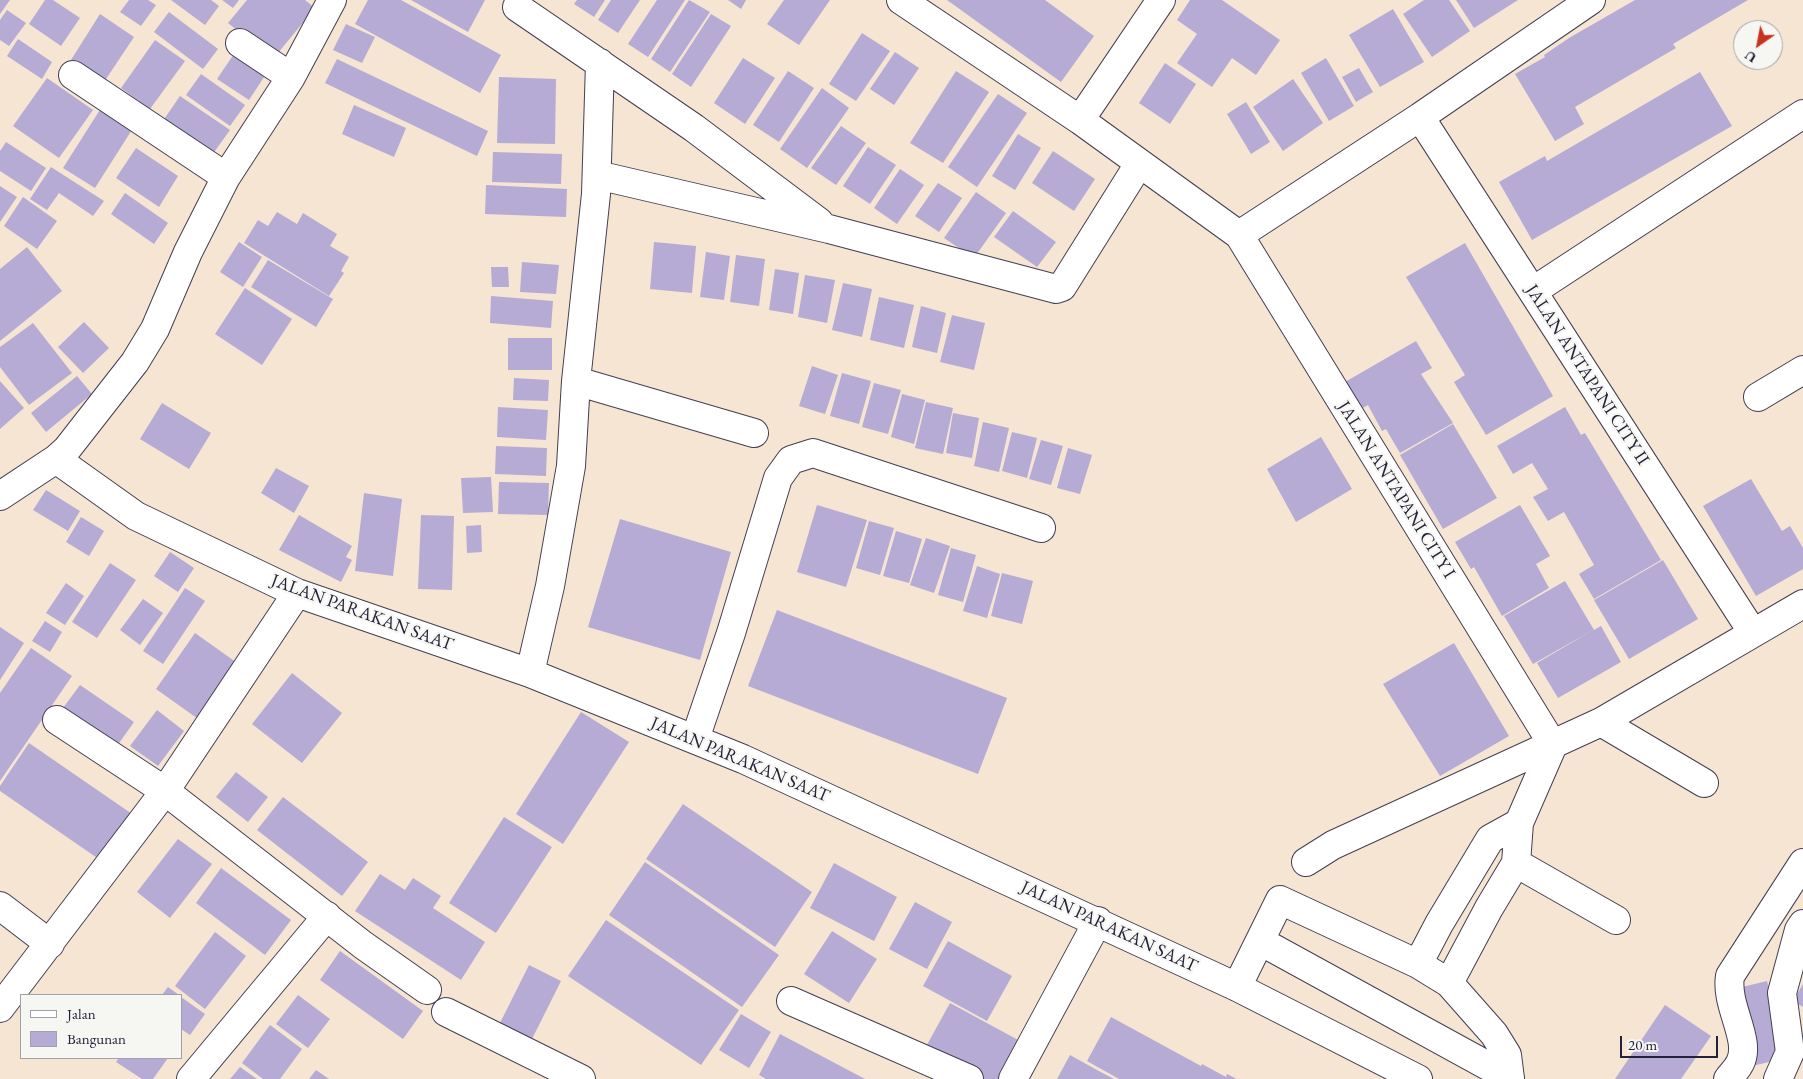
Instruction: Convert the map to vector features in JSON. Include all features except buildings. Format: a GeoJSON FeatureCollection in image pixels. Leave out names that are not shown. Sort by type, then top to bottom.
{"type":"FeatureCollection","features":[{"type":"Feature","properties":{"kind":"street"},"geometry":{"type":"LineString","coordinates":[[0,496],[56,460],[115,389],[156,330],[188,252],[226,177],[291,77],[332,0]]}},
{"type":"Feature","properties":{"kind":"street"},"geometry":{"type":"LineString","coordinates":[[901,0],[1080,120],[1238,235],[1420,117],[1591,0]]}},
{"type":"Feature","properties":{"kind":"street"},"geometry":{"type":"LineString","coordinates":[[1080,120],[1161,0]]}},
{"type":"Feature","properties":{"kind":"street"},"geometry":{"type":"LineString","coordinates":[[517,7],[694,128],[828,229]]}},
{"type":"Feature","properties":{"kind":"street"},"geometry":{"type":"LineString","coordinates":[[240,43],[291,77]]}},
{"type":"Feature","properties":{"kind":"street"},"geometry":{"type":"LineString","coordinates":[[530,673],[550,586],[571,466],[576,382],[597,175],[600,63]]}},
{"type":"Feature","properties":{"kind":"street"},"geometry":{"type":"LineString","coordinates":[[73,75],[226,177]]}},
{"type":"Feature","properties":{"kind":"street"},"geometry":{"type":"LineString","coordinates":[[1533,291],[1803,114]]}},
{"type":"Feature","properties":{"kind":"street","name":"JALAN ANTAPANI CITY II"},"geometry":{"type":"LineString","coordinates":[[1420,117],[1753,633]]}},
{"type":"Feature","properties":{"kind":"street"},"geometry":{"type":"LineString","coordinates":[[597,175],[828,229],[1056,290],[1062,287],[1139,164]]}},
{"type":"Feature","properties":{"kind":"street","name":"JALAN ANTAPANI CITY I"},"geometry":{"type":"LineString","coordinates":[[1238,235],[1553,746]]}},
{"type":"Feature","properties":{"kind":"street"},"geometry":{"type":"LineString","coordinates":[[1758,397],[1803,370]]}},
{"type":"Feature","properties":{"kind":"street"},"geometry":{"type":"LineString","coordinates":[[576,382],[754,433]]}},
{"type":"Feature","properties":{"kind":"street"},"geometry":{"type":"LineString","coordinates":[[695,739],[731,633],[778,478],[791,460],[813,453],[1041,528]]}},
{"type":"Feature","properties":{"kind":"street","name":"JALAN PARAKAN SAAT"},"geometry":{"type":"LineString","coordinates":[[56,460],[136,516],[297,594],[530,673],[743,759],[1238,987],[1418,1079]]}},
{"type":"Feature","properties":{"kind":"street"},"geometry":{"type":"LineString","coordinates":[[0,1008],[165,791],[297,594]]}},
{"type":"Feature","properties":{"kind":"street"},"geometry":{"type":"LineString","coordinates":[[1306,862],[1333,845],[1553,746],[1601,722],[1803,604]]}},
{"type":"Feature","properties":{"kind":"street"},"geometry":{"type":"LineString","coordinates":[[57,720],[165,791],[327,916],[427,990]]}},
{"type":"Feature","properties":{"kind":"street"},"geometry":{"type":"LineString","coordinates":[[1601,722],[1704,782]]}},
{"type":"Feature","properties":{"kind":"street"},"geometry":{"type":"LineString","coordinates":[[1449,984],[1489,908],[1516,864],[1520,823],[1553,746]]}},
{"type":"Feature","properties":{"kind":"street"},"geometry":{"type":"LineString","coordinates":[[1418,964],[1439,924],[1490,839],[1520,823]]}},
{"type":"Feature","properties":{"kind":"street"},"geometry":{"type":"LineString","coordinates":[[1728,1079],[1740,1063],[1743,1049],[1728,994],[1730,976],[1803,863]]}},
{"type":"Feature","properties":{"kind":"street"},"geometry":{"type":"LineString","coordinates":[[1516,864],[1616,920]]}},
{"type":"Feature","properties":{"kind":"street"},"geometry":{"type":"LineString","coordinates":[[1238,987],[1280,900],[1418,964],[1449,984],[1494,1034],[1507,1055],[1510,1078]]}},
{"type":"Feature","properties":{"kind":"street"},"geometry":{"type":"LineString","coordinates":[[0,906],[50,944]]}},
{"type":"Feature","properties":{"kind":"street"},"geometry":{"type":"LineString","coordinates":[[191,1079],[327,916]]}},
{"type":"Feature","properties":{"kind":"street"},"geometry":{"type":"LineString","coordinates":[[1013,1079],[1098,921]]}},
{"type":"Feature","properties":{"kind":"street"},"geometry":{"type":"LineString","coordinates":[[1778,1079],[1790,1052],[1782,993],[1799,930],[1803,924]]}},
{"type":"Feature","properties":{"kind":"street"},"geometry":{"type":"LineString","coordinates":[[1260,941],[1510,1078]]}},
{"type":"Feature","properties":{"kind":"street"},"geometry":{"type":"LineString","coordinates":[[791,1000],[969,1079]]}},
{"type":"Feature","properties":{"kind":"street"},"geometry":{"type":"LineString","coordinates":[[446,1012],[582,1079]]}}]}
